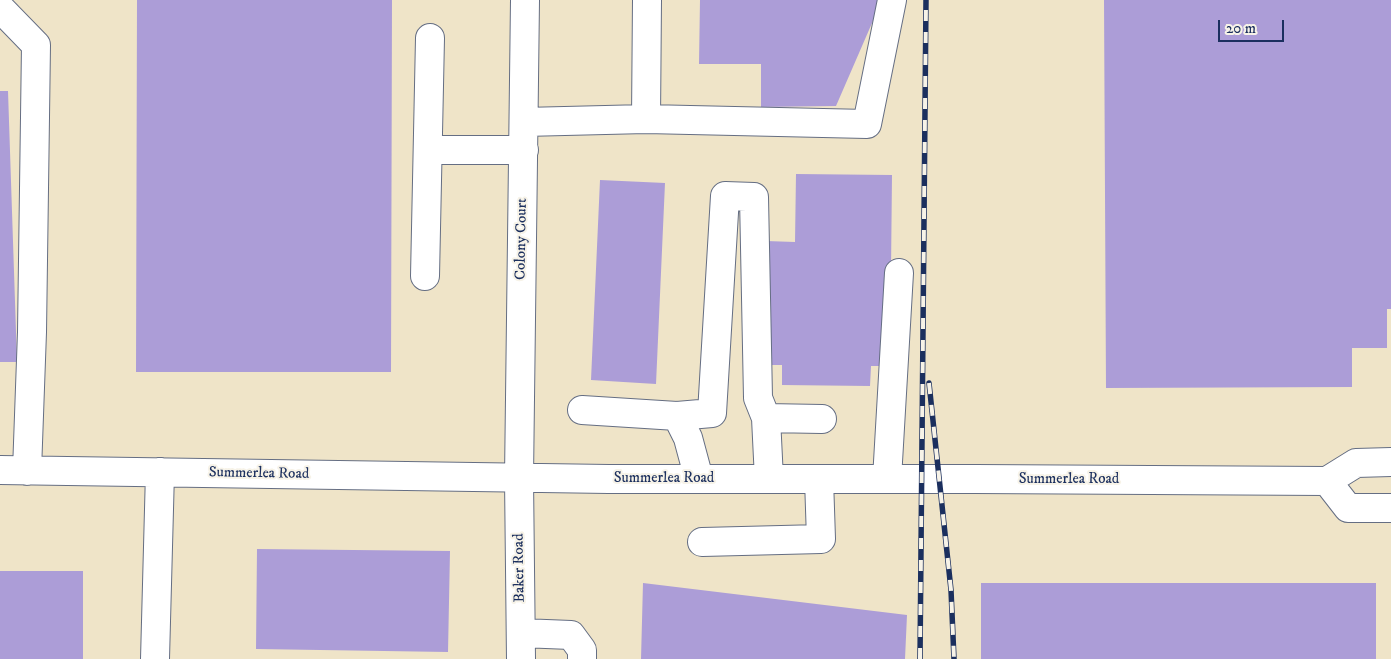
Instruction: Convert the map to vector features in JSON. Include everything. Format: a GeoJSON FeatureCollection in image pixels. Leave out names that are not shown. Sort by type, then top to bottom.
{"type":"FeatureCollection","features":[{"type":"Feature","properties":{"kind":"street","name":"Colony Court"},"geometry":{"type":"LineString","coordinates":[[519,478],[525,0]]}},
{"type":"Feature","properties":{"kind":"street"},"geometry":{"type":"LineString","coordinates":[[646,119],[647,0]]}},
{"type":"Feature","properties":{"kind":"street"},"geometry":{"type":"LineString","coordinates":[[524,122],[646,119],[867,124],[892,0]]}},
{"type":"Feature","properties":{"kind":"street"},"geometry":{"type":"LineString","coordinates":[[0,8],[36,45],[32,332],[27,471]]}},
{"type":"Feature","properties":{"kind":"street"},"geometry":{"type":"LineString","coordinates":[[426,276],[430,38]]}},
{"type":"Feature","properties":{"kind":"street"},"geometry":{"type":"LineString","coordinates":[[428,150],[524,150]]}},
{"type":"Feature","properties":{"kind":"street"},"geometry":{"type":"LineString","coordinates":[[582,410],[677,416],[712,413],[725,196],[754,197],[758,398],[766,418],[769,479]]}},
{"type":"Feature","properties":{"kind":"street"},"geometry":{"type":"LineString","coordinates":[[887,479],[899,273]]}},
{"type":"Feature","properties":{"kind":"street"},"geometry":{"type":"LineString","coordinates":[[677,416],[688,438],[699,479]]}},
{"type":"Feature","properties":{"kind":"street"},"geometry":{"type":"LineString","coordinates":[[766,418],[822,419]]}},
{"type":"Feature","properties":{"kind":"street"},"geometry":{"type":"LineString","coordinates":[[1391,462],[1356,463],[1327,481],[1348,508],[1391,508]]}},
{"type":"Feature","properties":{"kind":"street","name":"Summerlea Road"},"geometry":{"type":"LineString","coordinates":[[0,470],[519,478],[1327,481]]}},
{"type":"Feature","properties":{"kind":"street"},"geometry":{"type":"LineString","coordinates":[[155,659],[160,472]]}},
{"type":"Feature","properties":{"kind":"street","name":"Baker Road"},"geometry":{"type":"LineString","coordinates":[[519,478],[521,646]]}},
{"type":"Feature","properties":{"kind":"street"},"geometry":{"type":"LineString","coordinates":[[702,542],[821,538],[819,479]]}},
{"type":"Feature","properties":{"kind":"street"},"geometry":{"type":"LineString","coordinates":[[521,646],[571,635],[582,650],[582,659]]}},
{"type":"Feature","properties":{"kind":"building"},"geometry":{"type":"Polygon","coordinates":[[[137,0],[392,0],[391,372],[136,372],[137,0]]]}},
{"type":"Feature","properties":{"kind":"building"},"geometry":{"type":"Polygon","coordinates":[[[700,0],[882,0],[836,106],[761,107],[761,64],[699,64],[700,0]]]}},
{"type":"Feature","properties":{"kind":"building"},"geometry":{"type":"Polygon","coordinates":[[[1104,0],[1391,0],[1391,309],[1387,309],[1387,348],[1352,348],[1352,387],[1106,388],[1104,0]]]}},
{"type":"Feature","properties":{"kind":"building"},"geometry":{"type":"Polygon","coordinates":[[[0,91],[8,91],[17,362],[0,362],[0,91]]]}},
{"type":"Feature","properties":{"kind":"building"},"geometry":{"type":"Polygon","coordinates":[[[796,174],[892,175],[890,366],[871,366],[870,386],[782,385],[782,365],[764,365],[766,241],[795,242],[796,174]]]}},
{"type":"Feature","properties":{"kind":"building"},"geometry":{"type":"Polygon","coordinates":[[[600,180],[665,183],[656,384],[591,380],[600,180]]]}},
{"type":"Feature","properties":{"kind":"building"},"geometry":{"type":"Polygon","coordinates":[[[257,549],[450,551],[448,652],[256,649],[257,549]]]}},
{"type":"Feature","properties":{"kind":"building"},"geometry":{"type":"Polygon","coordinates":[[[0,571],[83,571],[83,659],[0,659],[0,571]]]}},
{"type":"Feature","properties":{"kind":"building"},"geometry":{"type":"Polygon","coordinates":[[[643,583],[907,615],[905,659],[641,659],[643,583]]]}},
{"type":"Feature","properties":{"kind":"building"},"geometry":{"type":"Polygon","coordinates":[[[981,583],[1376,583],[1376,659],[981,659],[981,583]]]}},
{"type":"Feature","properties":{"kind":"railway"},"geometry":{"type":"LineString","coordinates":[[920,659],[926,0]]}},
{"type":"Feature","properties":{"kind":"railway"},"geometry":{"type":"LineString","coordinates":[[929,383],[951,590],[954,659]]}}]}
